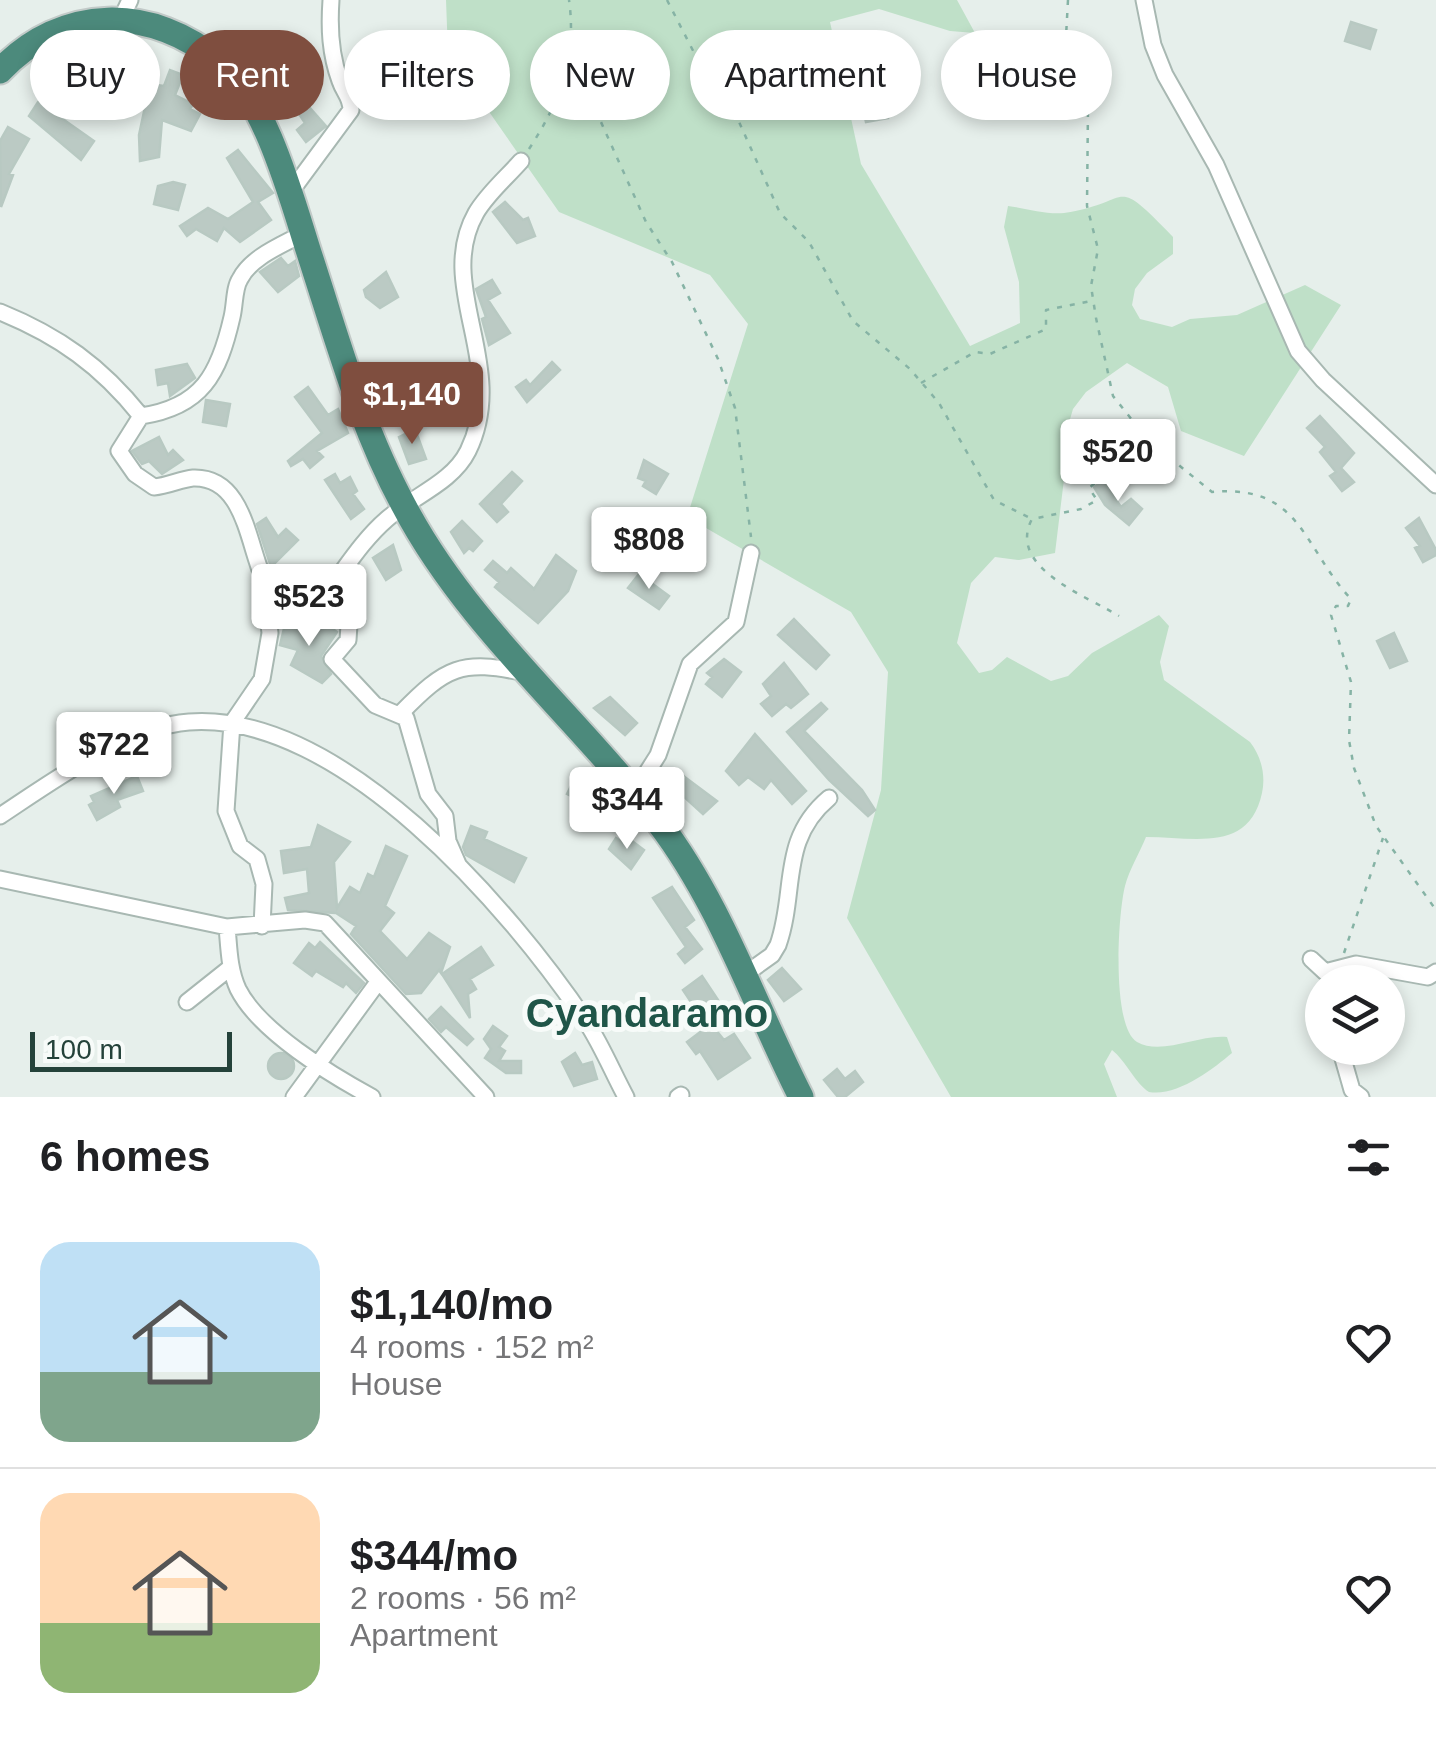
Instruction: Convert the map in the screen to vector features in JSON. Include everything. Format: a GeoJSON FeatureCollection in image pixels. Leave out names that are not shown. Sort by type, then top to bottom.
{"type":"FeatureCollection","features":[{"type":"Feature","properties":{"kind":"highway"},"geometry":{"type":"LineString","coordinates":[[0,71],[21,49],[67,24],[126,8],[224,65],[250,100],[292,190],[302,234],[353,390],[404,507],[487,625],[634,793],[679,854],[744,975],[801,1097]]}},
{"type":"Feature","properties":{"kind":"street"},"geometry":{"type":"LineString","coordinates":[[292,190],[351,110],[352,99],[341,85],[330,39],[332,0]]}},
{"type":"Feature","properties":{"kind":"street"},"geometry":{"type":"LineString","coordinates":[[1144,0],[1153,45],[1166,75],[1216,165],[1298,351],[1322,380],[1436,485]]}},
{"type":"Feature","properties":{"kind":"street"},"geometry":{"type":"LineString","coordinates":[[315,607],[349,560],[468,453],[479,409],[482,359],[462,283],[466,246],[474,216],[521,162]]}},
{"type":"Feature","properties":{"kind":"street"},"geometry":{"type":"LineString","coordinates":[[302,234],[252,264],[238,281],[228,333],[213,371],[195,399],[170,412],[141,416],[119,451],[136,474],[154,487],[192,478],[215,482],[234,500],[263,580],[276,594],[336,613],[349,625],[348,640],[332,659],[375,705],[401,712],[415,736],[428,794],[446,816],[448,840],[462,872]]}},
{"type":"Feature","properties":{"kind":"street"},"geometry":{"type":"LineString","coordinates":[[0,312],[56,336],[96,365],[141,416]]}},
{"type":"Feature","properties":{"kind":"street"},"geometry":{"type":"LineString","coordinates":[[634,793],[658,755],[690,664],[736,622],[750,553]]}},
{"type":"Feature","properties":{"kind":"street"},"geometry":{"type":"LineString","coordinates":[[262,926],[264,884],[257,859],[240,846],[226,811],[232,723],[262,679],[270,633],[268,616],[276,594]]}},
{"type":"Feature","properties":{"kind":"street"},"geometry":{"type":"LineString","coordinates":[[401,712],[431,682],[458,669],[482,664],[532,675]]}},
{"type":"Feature","properties":{"kind":"street"},"geometry":{"type":"LineString","coordinates":[[0,816],[140,734],[186,722],[232,723],[281,738],[350,771],[462,872],[536,950],[590,1027],[626,1097]]}},
{"type":"Feature","properties":{"kind":"street"},"geometry":{"type":"LineString","coordinates":[[744,975],[772,955],[778,945],[798,835],[812,812],[829,798]]}},
{"type":"Feature","properties":{"kind":"street"},"geometry":{"type":"LineString","coordinates":[[0,879],[226,927],[305,920],[325,923],[484,1096]]}},
{"type":"Feature","properties":{"kind":"street"},"geometry":{"type":"LineString","coordinates":[[226,927],[231,967],[244,999],[262,1019],[319,1065],[372,1097]]}},
{"type":"Feature","properties":{"kind":"street"},"geometry":{"type":"LineString","coordinates":[[1311,959],[1317,965]]}},
{"type":"Feature","properties":{"kind":"street"},"geometry":{"type":"LineString","coordinates":[[188,1002],[231,967]]}},
{"type":"Feature","properties":{"kind":"street"},"geometry":{"type":"LineString","coordinates":[[1405,974],[1428,977],[1436,972]]}},
{"type":"Feature","properties":{"kind":"street"},"geometry":{"type":"LineString","coordinates":[[294,1097],[378,982]]}},
{"type":"Feature","properties":{"kind":"street"},"geometry":{"type":"LineString","coordinates":[[1345,1065],[1352,1090],[1361,1097]]}},
{"type":"Feature","properties":{"kind":"path"},"geometry":{"type":"LineString","coordinates":[[568,0],[569,30]]}},
{"type":"Feature","properties":{"kind":"path"},"geometry":{"type":"LineString","coordinates":[[667,0],[704,72],[735,113],[780,213],[808,242],[853,321],[910,368],[938,403],[994,500],[1032,520],[1081,509],[1096,500],[1089,488],[1107,472],[1131,466],[1149,442]]}},
{"type":"Feature","properties":{"kind":"path"},"geometry":{"type":"LineString","coordinates":[[1068,0],[1065,55],[1088,106],[1087,206],[1098,249],[1094,300],[1113,396],[1149,442],[1212,492],[1234,488],[1284,505],[1352,599],[1348,606],[1332,609],[1331,622],[1351,682],[1349,740],[1354,768],[1383,837],[1436,910]]}},
{"type":"Feature","properties":{"kind":"path"},"geometry":{"type":"LineString","coordinates":[[521,162],[545,120]]}},
{"type":"Feature","properties":{"kind":"path"},"geometry":{"type":"LineString","coordinates":[[600,120],[646,222],[672,262],[718,359],[735,408],[743,455],[750,553]]}},
{"type":"Feature","properties":{"kind":"path"},"geometry":{"type":"LineString","coordinates":[[920,384],[975,352],[990,354],[1046,329],[1046,310],[1094,300]]}},
{"type":"Feature","properties":{"kind":"path"},"geometry":{"type":"LineString","coordinates":[[1032,520],[1028,540],[1038,566],[1049,578],[1119,616]]}},
{"type":"Feature","properties":{"kind":"path"},"geometry":{"type":"LineString","coordinates":[[1348,965],[1383,837]]}},
{"type":"Feature","properties":{"kind":"green space"},"geometry":{"type":"Polygon","coordinates":[[[446,0],[957,0],[973,30],[947,30],[879,9],[830,22],[832,30],[690,30],[690,120],[851,120],[861,164],[970,346],[1020,323],[1019,282],[1004,227],[1008,206],[1057,213],[1122,197],[1139,204],[1173,237],[1173,254],[1147,273],[1135,289],[1132,305],[1140,319],[1172,327],[1190,319],[1237,315],[1305,285],[1341,305],[1244,456],[1181,431],[1168,387],[1127,363],[1086,392],[1073,409],[1061,450],[1065,471],[1055,553],[1019,560],[995,557],[971,583],[957,643],[979,673],[992,670],[1007,657],[1051,681],[1068,676],[1092,653],[1159,615],[1169,626],[1160,662],[1164,680],[1254,747],[1262,766],[1263,786],[1255,812],[1245,825],[1218,838],[1146,837],[1122,900],[1120,993],[1129,1032],[1137,1042],[1158,1047],[1227,1037],[1232,1053],[1215,1067],[1183,1086],[1149,1092],[1112,1050],[1104,1064],[1117,1097],[951,1097],[847,918],[881,790],[888,672],[851,612],[687,517],[748,324],[710,275],[559,212],[495,120],[510,120],[510,30],[447,30],[446,0]]]}},
{"type":"Feature","properties":{"kind":"building"},"geometry":{"type":"Polygon","coordinates":[[[1351,22],[1376,30],[1370,49],[1345,41],[1351,22]]]}},
{"type":"Feature","properties":{"kind":"building"},"geometry":{"type":"Polygon","coordinates":[[[170,70],[180,74],[175,95],[180,98],[180,120],[197,120],[191,131],[162,120],[159,157],[140,161],[142,120],[160,120],[160,85],[164,86],[170,70]]]}},
{"type":"Feature","properties":{"kind":"building"},"geometry":{"type":"Polygon","coordinates":[[[34,120],[64,120],[94,141],[81,160],[34,120]]]}},
{"type":"Feature","properties":{"kind":"building"},"geometry":{"type":"Polygon","coordinates":[[[303,120],[321,120],[326,126],[306,142],[297,130],[305,123],[303,120]]]}},
{"type":"Feature","properties":{"kind":"building"},"geometry":{"type":"Polygon","coordinates":[[[8,127],[29,139],[9,174],[13,175],[1,207],[0,141],[8,127]]]}},
{"type":"Feature","properties":{"kind":"building"},"geometry":{"type":"Polygon","coordinates":[[[238,150],[273,193],[258,202],[271,220],[240,242],[224,228],[217,241],[196,229],[187,236],[180,226],[208,208],[228,219],[253,202],[227,158],[238,150]]]}},
{"type":"Feature","properties":{"kind":"building"},"geometry":{"type":"Polygon","coordinates":[[[173,182],[185,185],[178,210],[154,204],[158,186],[173,182]]]}},
{"type":"Feature","properties":{"kind":"building"},"geometry":{"type":"Polygon","coordinates":[[[505,202],[523,220],[528,218],[535,236],[517,243],[493,212],[505,202]]]}},
{"type":"Feature","properties":{"kind":"building"},"geometry":{"type":"Polygon","coordinates":[[[281,258],[288,266],[295,261],[299,276],[278,292],[260,272],[281,258]]]}},
{"type":"Feature","properties":{"kind":"building"},"geometry":{"type":"Polygon","coordinates":[[[386,272],[398,297],[380,308],[366,297],[364,290],[386,272]]]}},
{"type":"Feature","properties":{"kind":"building"},"geometry":{"type":"Polygon","coordinates":[[[492,280],[500,293],[488,300],[510,333],[489,345],[482,319],[486,317],[476,289],[492,280]]]}},
{"type":"Feature","properties":{"kind":"building"},"geometry":{"type":"Polygon","coordinates":[[[552,362],[560,370],[527,402],[516,387],[526,380],[530,385],[552,362]]]}},
{"type":"Feature","properties":{"kind":"building"},"geometry":{"type":"Polygon","coordinates":[[[187,364],[195,378],[170,396],[168,383],[158,385],[156,370],[187,364]]]}},
{"type":"Feature","properties":{"kind":"building"},"geometry":{"type":"Polygon","coordinates":[[[447,384],[453,400],[466,391],[469,396],[468,407],[456,419],[435,388],[447,384]]]}},
{"type":"Feature","properties":{"kind":"building"},"geometry":{"type":"Polygon","coordinates":[[[308,387],[328,415],[338,409],[348,433],[317,451],[323,457],[310,468],[303,459],[291,466],[288,461],[322,433],[295,397],[308,387]]]}},
{"type":"Feature","properties":{"kind":"building"},"geometry":{"type":"Polygon","coordinates":[[[206,400],[230,404],[226,426],[203,422],[206,400]]]}},
{"type":"Feature","properties":{"kind":"building"},"geometry":{"type":"Polygon","coordinates":[[[1320,416],[1354,453],[1341,468],[1354,482],[1342,491],[1330,476],[1336,472],[1320,452],[1325,447],[1307,428],[1320,416]]]}},
{"type":"Feature","properties":{"kind":"building"},"geometry":{"type":"Polygon","coordinates":[[[415,429],[426,459],[409,464],[399,437],[415,429]]]}},
{"type":"Feature","properties":{"kind":"building"},"geometry":{"type":"Polygon","coordinates":[[[159,437],[168,455],[173,450],[183,460],[162,474],[149,461],[142,464],[132,451],[159,437]]]}},
{"type":"Feature","properties":{"kind":"building"},"geometry":{"type":"Polygon","coordinates":[[[644,460],[668,474],[656,494],[643,486],[646,481],[638,478],[644,460]]]}},
{"type":"Feature","properties":{"kind":"building"},"geometry":{"type":"Polygon","coordinates":[[[512,472],[522,481],[501,504],[508,512],[497,522],[480,504],[512,472]]]}},
{"type":"Feature","properties":{"kind":"building"},"geometry":{"type":"Polygon","coordinates":[[[335,474],[340,483],[350,477],[357,491],[353,494],[364,509],[351,519],[325,480],[335,474]]]}},
{"type":"Feature","properties":{"kind":"building"},"geometry":{"type":"Polygon","coordinates":[[[1103,481],[1121,507],[1131,499],[1142,509],[1129,525],[1105,505],[1094,487],[1103,481]]]}},
{"type":"Feature","properties":{"kind":"building"},"geometry":{"type":"Polygon","coordinates":[[[266,518],[278,537],[286,529],[298,540],[271,567],[257,524],[266,518]]]}},
{"type":"Feature","properties":{"kind":"building"},"geometry":{"type":"Polygon","coordinates":[[[1419,518],[1436,550],[1436,555],[1423,562],[1415,548],[1420,546],[1406,528],[1419,518]]]}},
{"type":"Feature","properties":{"kind":"building"},"geometry":{"type":"Polygon","coordinates":[[[462,521],[482,541],[473,551],[469,548],[464,553],[451,532],[462,521]]]}},
{"type":"Feature","properties":{"kind":"building"},"geometry":{"type":"Polygon","coordinates":[[[393,545],[401,570],[386,580],[373,558],[393,545]]]}},
{"type":"Feature","properties":{"kind":"building"},"geometry":{"type":"Polygon","coordinates":[[[556,555],[576,571],[568,591],[538,623],[495,587],[499,582],[485,570],[493,561],[507,573],[511,568],[534,589],[556,555]]]}},
{"type":"Feature","properties":{"kind":"building"},"geometry":{"type":"Polygon","coordinates":[[[639,574],[669,596],[659,609],[628,588],[639,574]]]}},
{"type":"Feature","properties":{"kind":"building"},"geometry":{"type":"Polygon","coordinates":[[[794,619],[829,655],[816,669],[778,635],[794,619]]]}},
{"type":"Feature","properties":{"kind":"building"},"geometry":{"type":"Polygon","coordinates":[[[286,620],[314,634],[322,621],[337,632],[321,656],[331,674],[322,683],[291,665],[298,650],[280,645],[286,620]]]}},
{"type":"Feature","properties":{"kind":"building"},"geometry":{"type":"Polygon","coordinates":[[[1394,633],[1407,661],[1390,668],[1377,641],[1394,633]]]}},
{"type":"Feature","properties":{"kind":"building"},"geometry":{"type":"Polygon","coordinates":[[[724,659],[741,672],[722,697],[706,684],[712,677],[707,673],[724,659]]]}},
{"type":"Feature","properties":{"kind":"building"},"geometry":{"type":"Polygon","coordinates":[[[784,663],[808,694],[791,708],[786,704],[772,716],[761,704],[771,696],[763,684],[784,663]]]}},
{"type":"Feature","properties":{"kind":"building"},"geometry":{"type":"Polygon","coordinates":[[[610,697],[637,723],[625,735],[594,708],[610,697]]]}},
{"type":"Feature","properties":{"kind":"building"},"geometry":{"type":"Polygon","coordinates":[[[821,703],[827,709],[804,731],[862,790],[875,810],[868,816],[829,780],[787,732],[821,703]]]}},
{"type":"Feature","properties":{"kind":"building"},"geometry":{"type":"Polygon","coordinates":[[[755,734],[806,791],[792,804],[771,780],[764,789],[748,777],[739,785],[726,771],[755,734]]]}},
{"type":"Feature","properties":{"kind":"building"},"geometry":{"type":"Polygon","coordinates":[[[678,772],[717,801],[703,814],[669,783],[678,772]]]}},
{"type":"Feature","properties":{"kind":"building"},"geometry":{"type":"Polygon","coordinates":[[[137,776],[143,791],[117,800],[120,807],[97,820],[89,805],[94,802],[91,796],[137,776]]]}},
{"type":"Feature","properties":{"kind":"building"},"geometry":{"type":"Polygon","coordinates":[[[573,782],[588,790],[591,782],[610,789],[607,797],[612,799],[604,821],[579,812],[583,802],[567,794],[573,782]]]}},
{"type":"Feature","properties":{"kind":"building"},"geometry":{"type":"Polygon","coordinates":[[[318,825],[350,842],[334,862],[337,908],[350,887],[360,893],[368,874],[374,877],[386,846],[407,856],[385,906],[394,913],[380,931],[407,959],[429,933],[450,947],[441,973],[439,970],[421,993],[406,994],[351,934],[356,926],[336,913],[288,910],[285,898],[309,893],[307,869],[284,873],[281,851],[311,847],[318,825]]]}},
{"type":"Feature","properties":{"kind":"building"},"geometry":{"type":"Polygon","coordinates":[[[471,826],[487,832],[484,839],[526,858],[514,882],[466,855],[463,847],[471,826]]]}},
{"type":"Feature","properties":{"kind":"building"},"geometry":{"type":"Polygon","coordinates":[[[616,838],[628,846],[632,841],[644,850],[631,869],[609,849],[616,838]]]}},
{"type":"Feature","properties":{"kind":"building"},"geometry":{"type":"Polygon","coordinates":[[[672,887],[694,920],[685,927],[702,949],[685,963],[678,954],[686,947],[653,898],[672,887]]]}},
{"type":"Feature","properties":{"kind":"building"},"geometry":{"type":"Polygon","coordinates":[[[320,942],[364,983],[356,993],[346,983],[343,987],[316,971],[312,976],[294,963],[309,943],[315,948],[320,942]]]}},
{"type":"Feature","properties":{"kind":"building"},"geometry":{"type":"Polygon","coordinates":[[[481,947],[493,965],[470,979],[476,989],[468,994],[470,1018],[442,974],[481,947]]]}},
{"type":"Feature","properties":{"kind":"building"},"geometry":{"type":"Polygon","coordinates":[[[782,968],[801,989],[784,1001],[768,980],[782,968]]]}},
{"type":"Feature","properties":{"kind":"building"},"geometry":{"type":"Polygon","coordinates":[[[702,976],[720,1003],[701,1017],[683,990],[702,976]]]}},
{"type":"Feature","properties":{"kind":"building"},"geometry":{"type":"Polygon","coordinates":[[[441,1007],[473,1039],[467,1045],[446,1027],[441,1032],[429,1019],[441,1007]]]}},
{"type":"Feature","properties":{"kind":"building"},"geometry":{"type":"Polygon","coordinates":[[[711,1024],[724,1040],[734,1034],[750,1058],[718,1079],[700,1051],[696,1054],[687,1042],[711,1024]]]}},
{"type":"Feature","properties":{"kind":"building"},"geometry":{"type":"Polygon","coordinates":[[[493,1026],[507,1036],[499,1047],[505,1051],[499,1061],[521,1061],[521,1073],[506,1073],[485,1058],[491,1049],[484,1039],[493,1026]]]}},
{"type":"Feature","properties":{"kind":"building"},"geometry":{"type":"Polygon","coordinates":[[[281,1053],[290,1057],[294,1066],[290,1075],[281,1079],[272,1075],[268,1066],[272,1057],[281,1053]]]}},
{"type":"Feature","properties":{"kind":"building"},"geometry":{"type":"Polygon","coordinates":[[[575,1053],[582,1065],[592,1062],[597,1079],[574,1086],[562,1062],[575,1053]]]}},
{"type":"Feature","properties":{"kind":"building"},"geometry":{"type":"Polygon","coordinates":[[[837,1069],[845,1079],[855,1071],[863,1082],[845,1097],[838,1097],[824,1080],[837,1069]]]}},
{"type":"Feature","properties":{"kind":"district","name":"Cyandaramo"},"geometry":{"type":"Point","coordinates":[647,1013]}}]}
